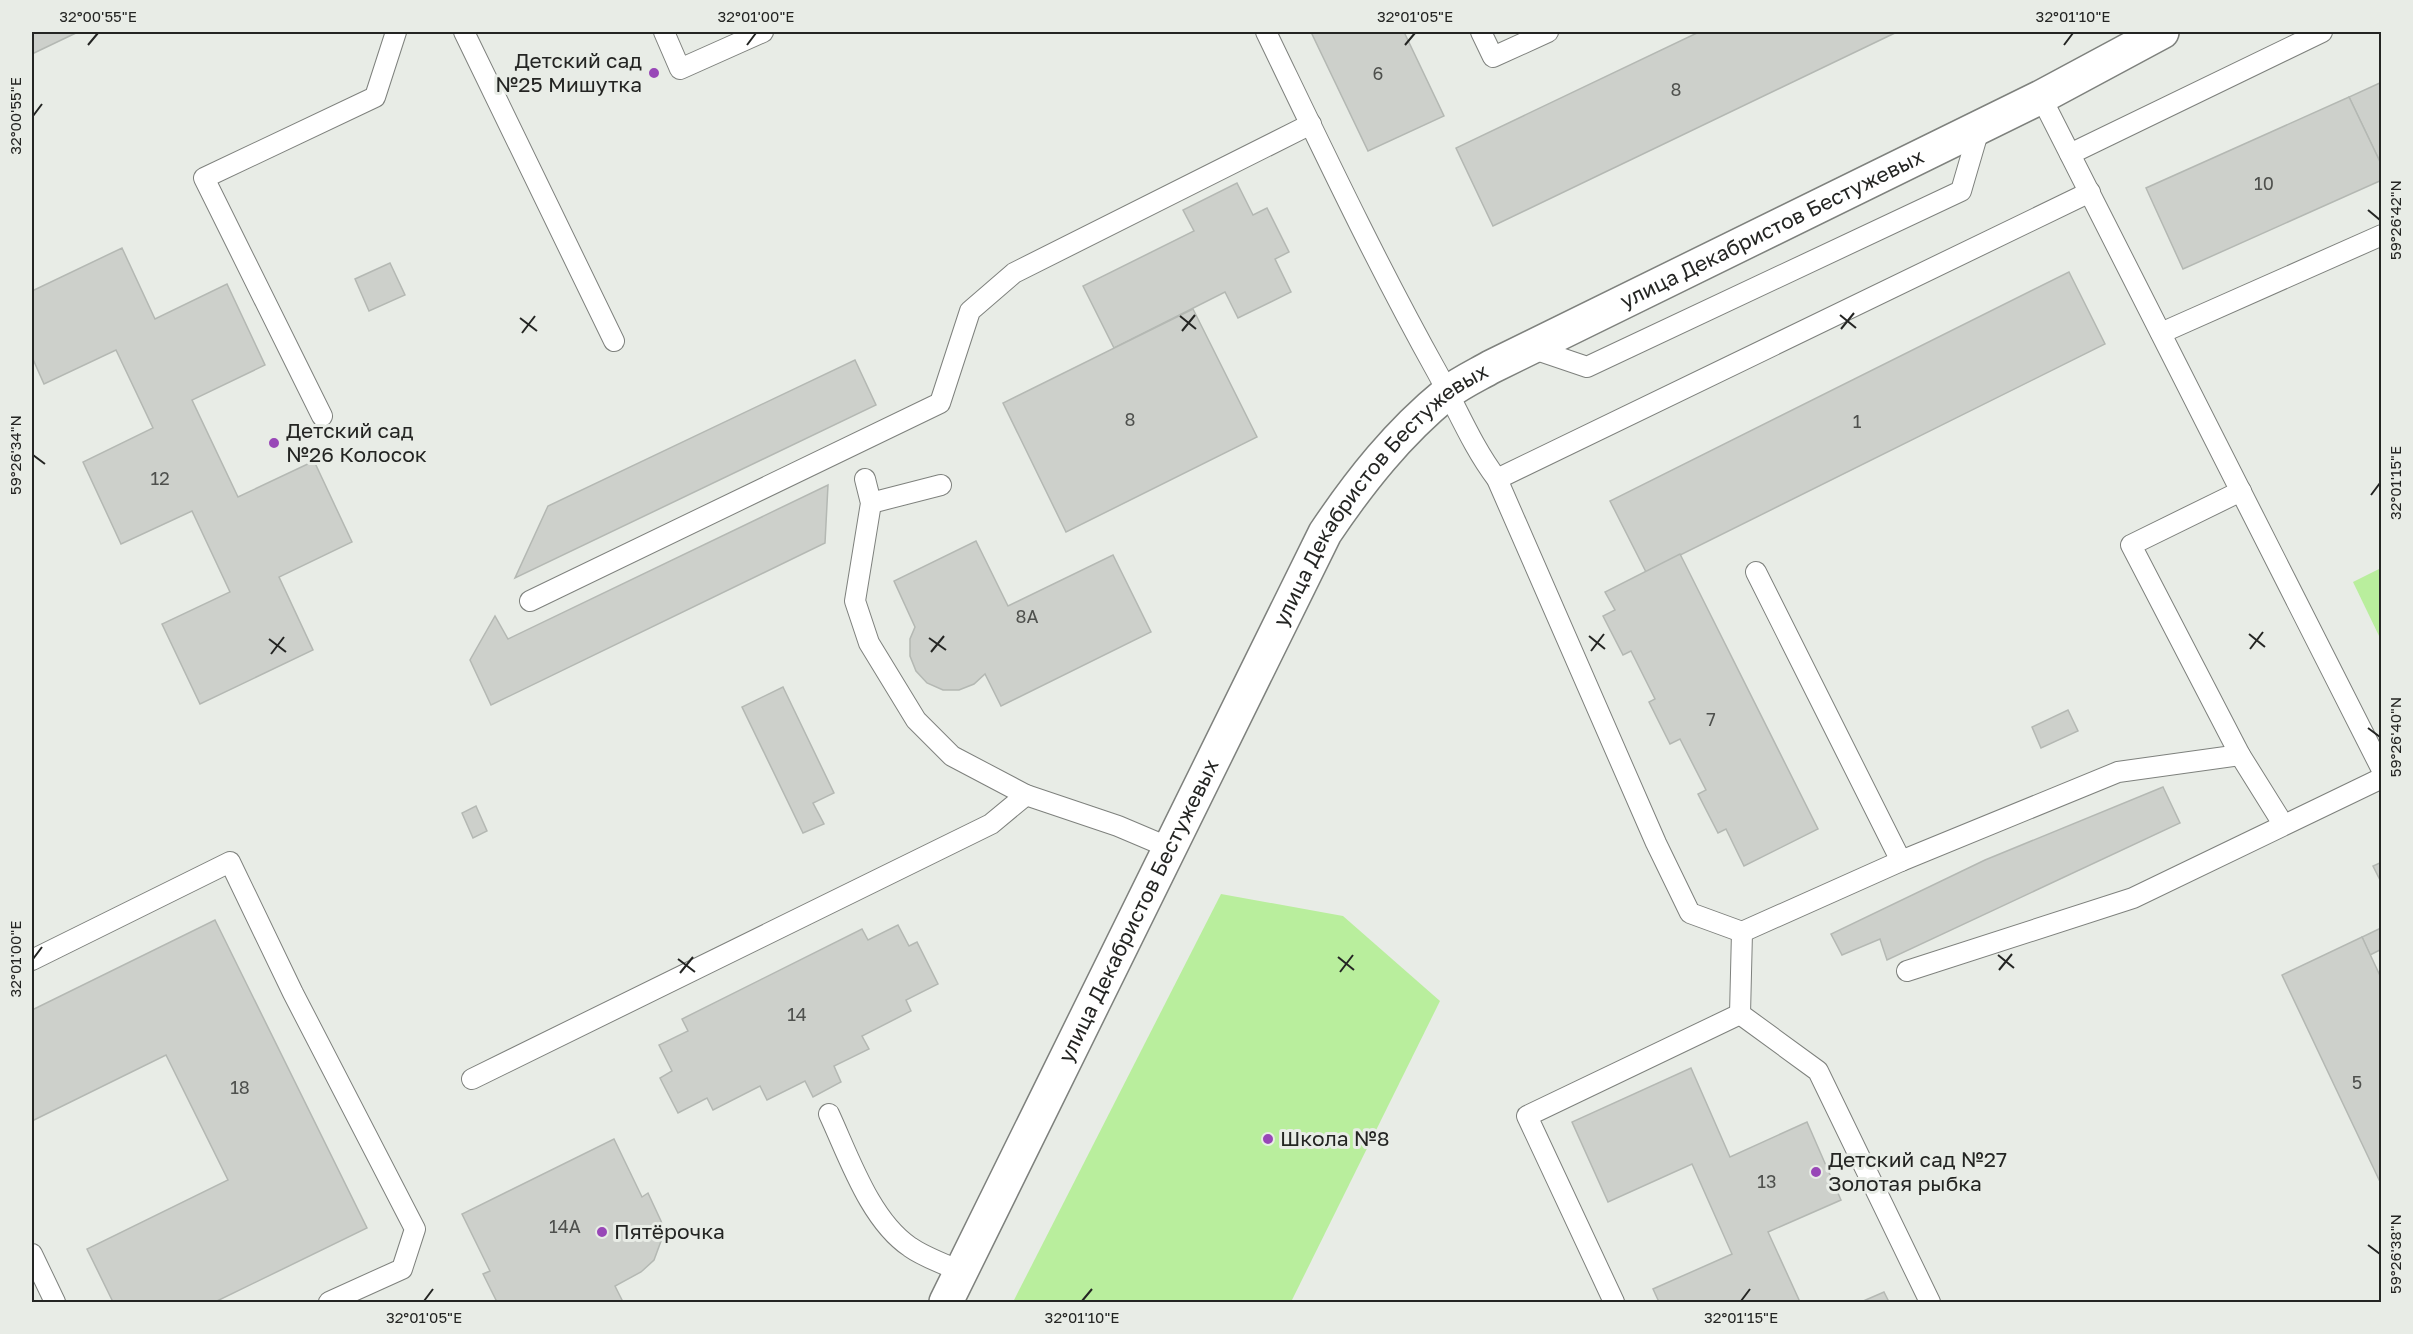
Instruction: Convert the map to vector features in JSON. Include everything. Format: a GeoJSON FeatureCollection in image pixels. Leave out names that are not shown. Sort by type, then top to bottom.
{"type":"FeatureCollection","features":[{"type":"Feature","properties":{"kind":"street","name":"улица Декабристов Бестужевых"},"geometry":{"type":"LineString","coordinates":[[946,1302],[1325,533],[1354,490],[1392,444],[1449,392],[1528,347],[2041,97],[2162,32]]}},
{"type":"Feature","properties":{"kind":"lane"},"geometry":{"type":"LineString","coordinates":[[322,416],[204,178],[375,97],[396,32]]}},
{"type":"Feature","properties":{"kind":"lane"},"geometry":{"type":"LineString","coordinates":[[464,32],[614,341]]}},
{"type":"Feature","properties":{"kind":"lane"},"geometry":{"type":"LineString","coordinates":[[664,32],[680,69],[763,32]]}},
{"type":"Feature","properties":{"kind":"lane"},"geometry":{"type":"LineString","coordinates":[[1266,32],[1412,326],[1449,392],[1480,457],[1497,479],[1651,832],[1690,913],[1742,932],[1901,861],[2118,772],[2240,755]]}},
{"type":"Feature","properties":{"kind":"lane"},"geometry":{"type":"LineString","coordinates":[[1481,32],[1493,57],[1548,32]]}},
{"type":"Feature","properties":{"kind":"lane"},"geometry":{"type":"LineString","coordinates":[[2070,154],[2322,32]]}},
{"type":"Feature","properties":{"kind":"lane"},"geometry":{"type":"LineString","coordinates":[[2041,97],[2382,770]]}},
{"type":"Feature","properties":{"kind":"lane"},"geometry":{"type":"LineString","coordinates":[[530,601],[940,403],[970,311],[1014,273],[1311,124]]}},
{"type":"Feature","properties":{"kind":"lane"},"geometry":{"type":"LineString","coordinates":[[1528,347],[1587,368],[1960,191],[1980,126]]}},
{"type":"Feature","properties":{"kind":"lane"},"geometry":{"type":"LineString","coordinates":[[1497,479],[2090,192]]}},
{"type":"Feature","properties":{"kind":"lane"},"geometry":{"type":"LineString","coordinates":[[2161,333],[2382,235]]}},
{"type":"Feature","properties":{"kind":"lane"},"geometry":{"type":"LineString","coordinates":[[865,479],[871,503],[855,601],[869,643],[916,720],[952,756],[1026,795],[1118,826],[1170,848]]}},
{"type":"Feature","properties":{"kind":"lane"},"geometry":{"type":"LineString","coordinates":[[871,503],[941,484]]}},
{"type":"Feature","properties":{"kind":"lane"},"geometry":{"type":"LineString","coordinates":[[2241,491],[2131,545],[2240,755],[2283,824]]}},
{"type":"Feature","properties":{"kind":"lane"},"geometry":{"type":"LineString","coordinates":[[1756,572],[1901,861]]}},
{"type":"Feature","properties":{"kind":"lane"},"geometry":{"type":"LineString","coordinates":[[1907,971],[2133,898],[2382,778]]}},
{"type":"Feature","properties":{"kind":"lane"},"geometry":{"type":"LineString","coordinates":[[472,1078],[990,824],[1026,795]]}},
{"type":"Feature","properties":{"kind":"lane"},"geometry":{"type":"LineString","coordinates":[[32,960],[230,862],[294,993],[415,1229],[402,1269],[329,1302]]}},
{"type":"Feature","properties":{"kind":"lane"},"geometry":{"type":"LineString","coordinates":[[1740,1014],[1742,932]]}},
{"type":"Feature","properties":{"kind":"lane"},"geometry":{"type":"LineString","coordinates":[[1614,1302],[1527,1116],[1740,1014]]}},
{"type":"Feature","properties":{"kind":"lane"},"geometry":{"type":"LineString","coordinates":[[1740,1014],[1818,1071],[1930,1302]]}},
{"type":"Feature","properties":{"kind":"lane"},"geometry":{"type":"LineString","coordinates":[[829,1114],[873,1205],[891,1231],[910,1248],[960,1271]]}},
{"type":"Feature","properties":{"kind":"lane"},"geometry":{"type":"LineString","coordinates":[[32,1254],[55,1302]]}},
{"type":"Feature","properties":{"kind":"green space"},"geometry":{"type":"Polygon","coordinates":[[[2381,568],[2381,640],[2353,582],[2381,568]]]}},
{"type":"Feature","properties":{"kind":"green space","name":"Школа №8"},"geometry":{"type":"Polygon","coordinates":[[[1221,894],[1343,916],[1440,1001],[1291,1302],[1013,1302],[1221,894]]]}},
{"type":"Feature","properties":{"kind":"building"},"geometry":{"type":"Polygon","coordinates":[[[32,32],[78,32],[32,54],[32,32]]]}},
{"type":"Feature","properties":{"kind":"building"},"geometry":{"type":"Polygon","coordinates":[[[1311,32],[1404,32],[1444,116],[1368,151],[1311,32]]]}},
{"type":"Feature","properties":{"kind":"building"},"geometry":{"type":"Polygon","coordinates":[[[1699,32],[1897,32],[1493,226],[1456,148],[1699,32]]]}},
{"type":"Feature","properties":{"kind":"building"},"geometry":{"type":"Polygon","coordinates":[[[2382,82],[2382,166],[2349,97],[2382,82]]]}},
{"type":"Feature","properties":{"kind":"building"},"geometry":{"type":"Polygon","coordinates":[[[2349,97],[2382,166],[2382,180],[2183,269],[2146,188],[2349,97]]]}},
{"type":"Feature","properties":{"kind":"building"},"geometry":{"type":"Polygon","coordinates":[[[1237,183],[1253,215],[1267,208],[1289,252],[1275,259],[1291,292],[1238,318],[1225,292],[1114,348],[1083,286],[1194,231],[1183,210],[1237,183]]]}},
{"type":"Feature","properties":{"kind":"building"},"geometry":{"type":"Polygon","coordinates":[[[122,248],[155,319],[227,284],[265,365],[192,400],[238,497],[314,461],[352,542],[279,577],[313,650],[200,704],[162,624],[230,592],[192,511],[121,544],[83,462],[153,428],[116,350],[44,384],[32,357],[32,291],[122,248]]]}},
{"type":"Feature","properties":{"kind":"building"},"geometry":{"type":"Polygon","coordinates":[[[390,263],[405,295],[369,311],[355,279],[390,263]]]}},
{"type":"Feature","properties":{"kind":"building"},"geometry":{"type":"Polygon","coordinates":[[[2069,272],[2105,344],[1646,572],[1610,501],[2069,272]]]}},
{"type":"Feature","properties":{"kind":"building"},"geometry":{"type":"Polygon","coordinates":[[[1193,309],[1257,437],[1066,532],[1003,403],[1193,309]]]}},
{"type":"Feature","properties":{"kind":"building"},"geometry":{"type":"Polygon","coordinates":[[[855,360],[876,405],[515,578],[548,506],[855,360]]]}},
{"type":"Feature","properties":{"kind":"building"},"geometry":{"type":"Polygon","coordinates":[[[828,485],[825,543],[491,705],[470,660],[495,616],[508,639],[828,485]]]}},
{"type":"Feature","properties":{"kind":"building"},"geometry":{"type":"Polygon","coordinates":[[[976,541],[1008,606],[1113,555],[1151,632],[1001,706],[985,674],[974,684],[959,690],[943,690],[927,683],[916,671],[910,656],[910,639],[915,627],[894,581],[976,541]]]}},
{"type":"Feature","properties":{"kind":"building"},"geometry":{"type":"Polygon","coordinates":[[[1680,554],[1818,829],[1744,866],[1726,829],[1718,833],[1698,794],[1706,790],[1680,739],[1670,744],[1649,702],[1655,699],[1631,651],[1623,655],[1603,616],[1615,610],[1605,592],[1680,554]]]}},
{"type":"Feature","properties":{"kind":"building"},"geometry":{"type":"Polygon","coordinates":[[[783,687],[834,793],[813,803],[824,824],[803,833],[742,707],[783,687]]]}},
{"type":"Feature","properties":{"kind":"building"},"geometry":{"type":"Polygon","coordinates":[[[2068,710],[2078,731],[2041,748],[2032,727],[2068,710]]]}},
{"type":"Feature","properties":{"kind":"building"},"geometry":{"type":"Polygon","coordinates":[[[2163,787],[2180,823],[1887,960],[1880,939],[1842,955],[1831,934],[1985,860],[2163,787]]]}},
{"type":"Feature","properties":{"kind":"building"},"geometry":{"type":"Polygon","coordinates":[[[476,806],[487,831],[473,838],[462,813],[476,806]]]}},
{"type":"Feature","properties":{"kind":"building"},"geometry":{"type":"Polygon","coordinates":[[[2382,862],[2382,884],[2373,866],[2382,862]]]}},
{"type":"Feature","properties":{"kind":"building"},"geometry":{"type":"Polygon","coordinates":[[[215,920],[367,1228],[215,1302],[113,1302],[87,1249],[228,1180],[166,1055],[32,1121],[32,1010],[215,920]]]}},
{"type":"Feature","properties":{"kind":"building"},"geometry":{"type":"Polygon","coordinates":[[[898,925],[909,946],[917,942],[938,984],[906,1000],[911,1011],[862,1036],[869,1049],[834,1066],[841,1082],[813,1097],[805,1081],[767,1100],[760,1086],[713,1110],[707,1098],[678,1113],[660,1078],[672,1071],[659,1045],[688,1031],[682,1019],[862,929],[868,940],[898,925]]]}},
{"type":"Feature","properties":{"kind":"building"},"geometry":{"type":"Polygon","coordinates":[[[2381,928],[2382,949],[2370,955],[2362,937],[2381,928]]]}},
{"type":"Feature","properties":{"kind":"building"},"geometry":{"type":"Polygon","coordinates":[[[2362,937],[2382,980],[2382,1186],[2282,975],[2362,937]]]}},
{"type":"Feature","properties":{"kind":"building"},"geometry":{"type":"Polygon","coordinates":[[[1691,1068],[1730,1157],[1807,1122],[1841,1200],[1768,1232],[1800,1302],[1659,1302],[1653,1289],[1732,1254],[1692,1164],[1608,1202],[1572,1122],[1691,1068]]]}},
{"type":"Feature","properties":{"kind":"building"},"geometry":{"type":"Polygon","coordinates":[[[614,1139],[642,1197],[648,1193],[661,1221],[664,1233],[654,1260],[641,1272],[615,1286],[623,1302],[497,1302],[483,1274],[490,1271],[462,1214],[614,1139]]]}},
{"type":"Feature","properties":{"kind":"building"},"geometry":{"type":"Polygon","coordinates":[[[1884,1292],[1889,1302],[1861,1302],[1884,1292]]]}},
{"type":"Feature","properties":{"kind":"place","name":"Детский сад №25 Мишутка"},"geometry":{"type":"Point","coordinates":[654,73]}},
{"type":"Feature","properties":{"kind":"place","name":"Детский сад №26 Колосок"},"geometry":{"type":"Point","coordinates":[274,443]}},
{"type":"Feature","properties":{"kind":"place","name":"Школа №8"},"geometry":{"type":"Point","coordinates":[1268,1139]}},
{"type":"Feature","properties":{"kind":"place","name":"Детский сад №27 Золотая рыбка"},"geometry":{"type":"Point","coordinates":[1816,1172]}},
{"type":"Feature","properties":{"kind":"place","name":"Пятёрочка"},"geometry":{"type":"Point","coordinates":[602,1232]}}]}
